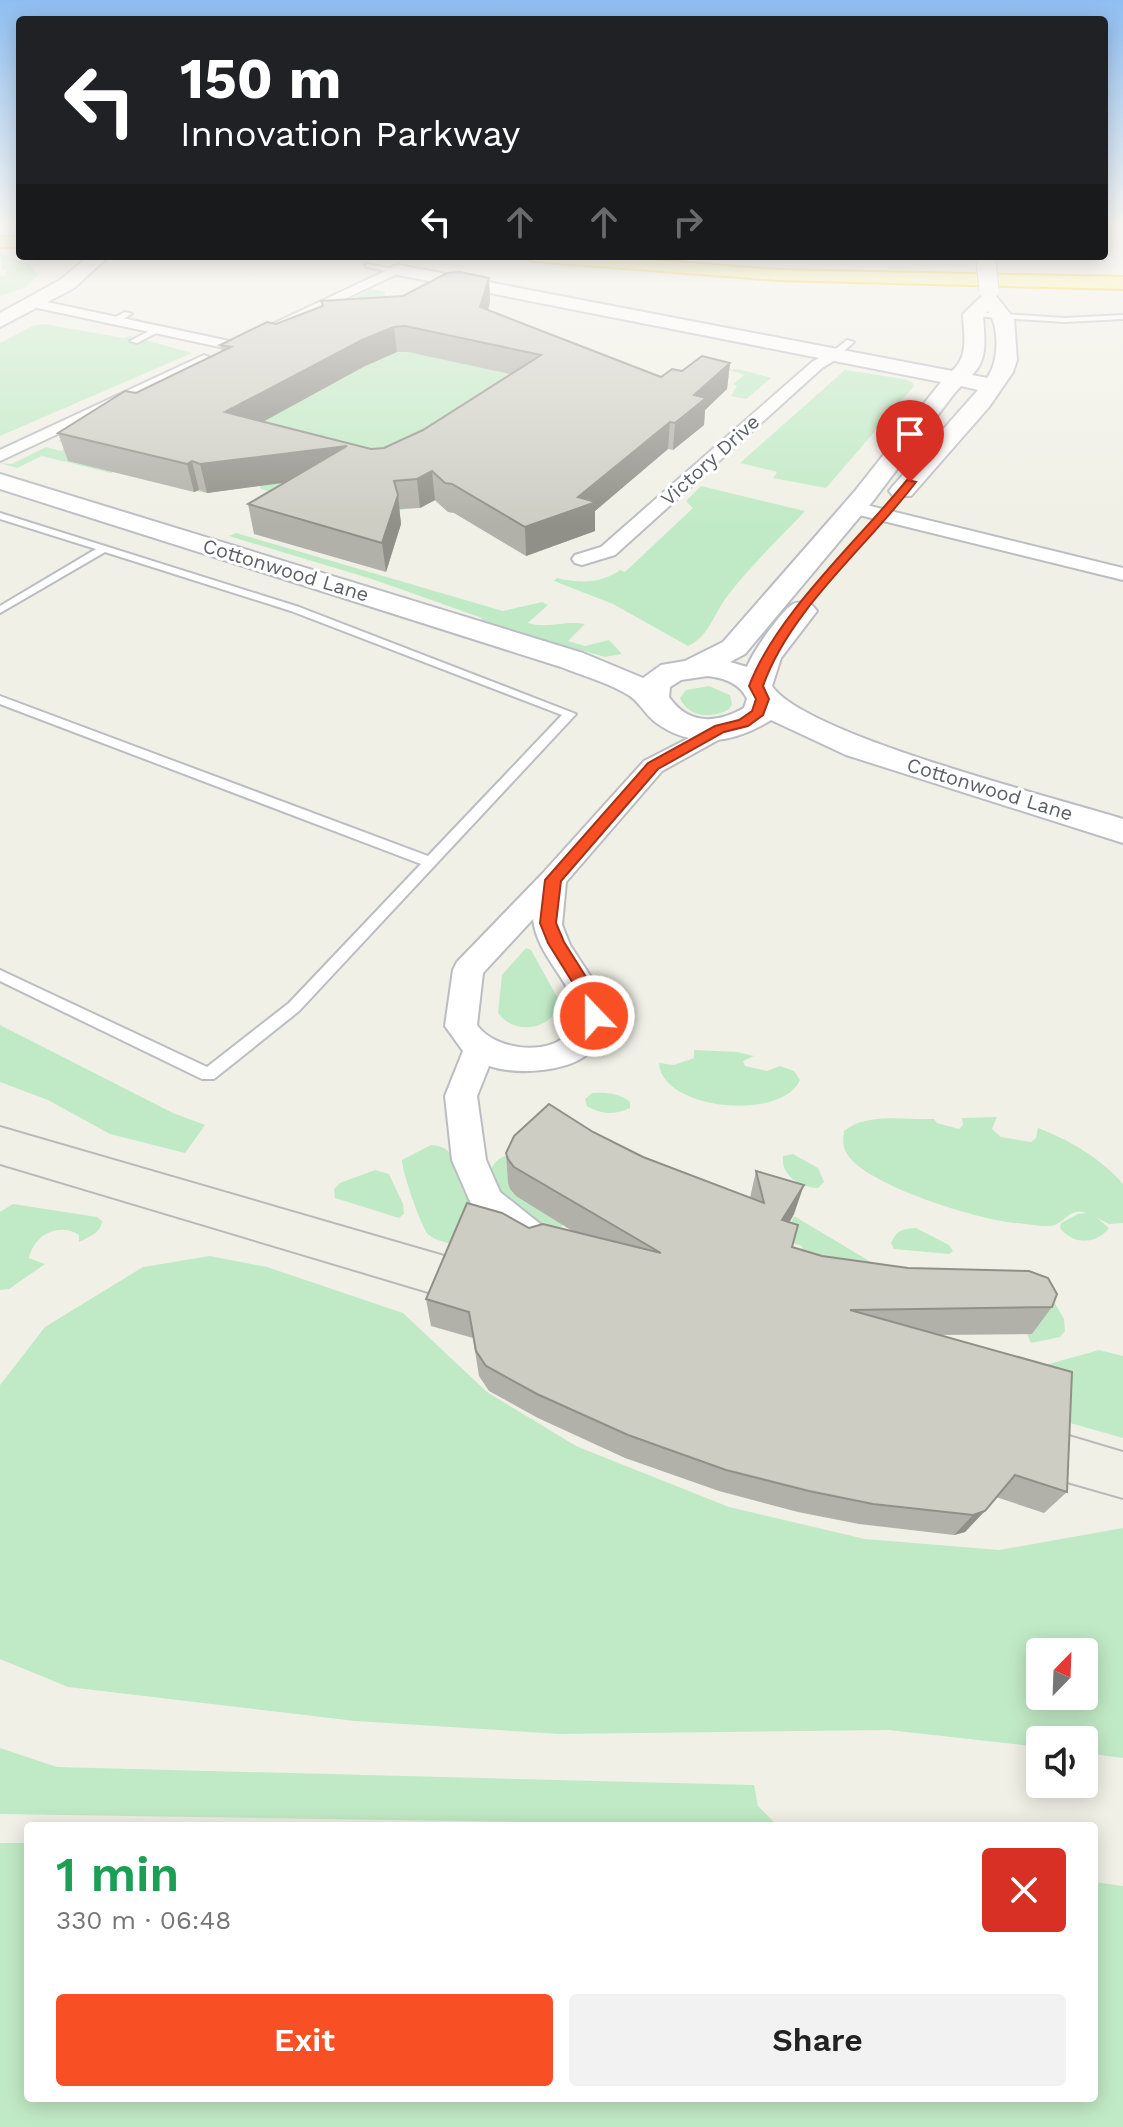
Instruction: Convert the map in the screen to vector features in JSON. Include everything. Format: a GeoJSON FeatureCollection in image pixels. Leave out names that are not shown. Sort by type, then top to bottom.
{"type":"FeatureCollection","features":[{"type":"Feature","properties":{"kind":"street"},"geometry":{"type":"LineString","coordinates":[[155,327],[234,346]]}},
{"type":"Feature","properties":{"kind":"street"},"geometry":{"type":"LineString","coordinates":[[1,456],[273,327]]}},
{"type":"Feature","properties":{"kind":"street"},"geometry":{"type":"LineString","coordinates":[[723,327],[843,348],[993,386]]}},
{"type":"Feature","properties":{"kind":"street"},"geometry":{"type":"LineString","coordinates":[[653,766],[759,713],[759,692],[766,657],[852,551],[868,511],[956,378],[969,368],[983,327]]}},
{"type":"Feature","properties":{"kind":"street"},"geometry":{"type":"LineString","coordinates":[[553,880],[548,923],[593,1005],[594,1016],[581,1041],[568,1051],[546,1058],[500,1057],[480,1048],[468,1038],[461,1026],[468,970],[553,880],[653,766],[668,728],[656,706],[654,687],[685,669],[734,648],[993,386],[1006,360],[996,327]]}},
{"type":"Feature","properties":{"kind":"street","name":"Victory Drive"},"geometry":{"type":"LineString","coordinates":[[582,559],[608,551],[817,365],[843,348]]}},
{"type":"Feature","properties":{"kind":"street","name":"Cottonwood Lane"},"geometry":{"type":"LineString","coordinates":[[0,481],[572,660],[641,689],[673,721],[692,727],[771,728],[858,748],[1123,831]]}},
{"type":"Feature","properties":{"kind":"street"},"geometry":{"type":"LineString","coordinates":[[868,511],[1123,574]]}},
{"type":"Feature","properties":{"kind":"street","name":"Cottonwood Lane"},"geometry":{"type":"LineString","coordinates":[[572,660],[643,673],[685,669],[730,671],[791,719],[858,748]]}},
{"type":"Feature","properties":{"kind":"street"},"geometry":{"type":"LineString","coordinates":[[480,1048],[461,1096],[469,1160],[487,1202],[531,1238]]}},
{"type":"Feature","properties":{"kind":"lane"},"geometry":{"type":"LineString","coordinates":[[134,341],[160,329]]}},
{"type":"Feature","properties":{"kind":"lane"},"geometry":{"type":"LineString","coordinates":[[0,516],[295,609],[570,714],[294,1007],[208,1075],[0,975]]}},
{"type":"Feature","properties":{"kind":"lane"},"geometry":{"type":"LineString","coordinates":[[0,610],[104,549]]}},
{"type":"Feature","properties":{"kind":"lane"},"geometry":{"type":"LineString","coordinates":[[0,700],[432,863]]}},
{"type":"Feature","properties":{"kind":"green space"},"geometry":{"type":"Polygon","coordinates":[[[31,327],[62,327],[123,338],[130,336],[192,353],[0,436],[0,343],[31,327]]]}},
{"type":"Feature","properties":{"kind":"green space"},"geometry":{"type":"Polygon","coordinates":[[[292,327],[463,327],[579,360],[485,517],[448,512],[434,500],[394,511],[371,511],[302,500],[261,489],[259,485],[207,493],[176,488],[183,486],[123,467],[111,473],[42,456],[17,468],[0,463],[12,464],[46,447],[61,451],[71,445],[58,441],[292,327]]]}},
{"type":"Feature","properties":{"kind":"green space"},"geometry":{"type":"Polygon","coordinates":[[[738,369],[771,378],[746,399],[731,396],[737,386],[733,384],[744,375],[729,370],[738,369]]]}},
{"type":"Feature","properties":{"kind":"green space"},"geometry":{"type":"Polygon","coordinates":[[[845,370],[904,379],[914,386],[826,488],[773,478],[777,472],[740,463],[845,370]]]}},
{"type":"Feature","properties":{"kind":"green space"},"geometry":{"type":"Polygon","coordinates":[[[701,486],[805,511],[738,583],[707,630],[695,642],[688,646],[613,604],[554,581],[557,578],[590,581],[620,570],[625,572],[693,508],[686,501],[701,486]]]}},
{"type":"Feature","properties":{"kind":"green space"},"geometry":{"type":"Polygon","coordinates":[[[236,533],[503,611],[542,602],[548,605],[528,623],[585,624],[568,641],[585,646],[609,640],[622,654],[605,657],[479,621],[482,618],[375,580],[229,536],[236,533]]]}},
{"type":"Feature","properties":{"kind":"green space"},"geometry":{"type":"Polygon","coordinates":[[[709,686],[730,695],[732,704],[729,709],[702,715],[684,705],[680,698],[686,690],[709,686]]]}},
{"type":"Feature","properties":{"kind":"green space"},"geometry":{"type":"Polygon","coordinates":[[[526,948],[531,950],[561,1004],[549,1020],[532,1027],[513,1025],[498,1013],[502,975],[526,948]]]}},
{"type":"Feature","properties":{"kind":"green space"},"geometry":{"type":"Polygon","coordinates":[[[0,1025],[173,1113],[205,1125],[185,1153],[110,1134],[48,1100],[0,1082],[0,1025]]]}},
{"type":"Feature","properties":{"kind":"green space"},"geometry":{"type":"Polygon","coordinates":[[[694,1050],[754,1056],[743,1061],[745,1066],[767,1071],[780,1066],[794,1071],[800,1080],[789,1093],[771,1102],[724,1105],[700,1100],[679,1091],[665,1079],[659,1063],[674,1065],[694,1058],[694,1050]]]}},
{"type":"Feature","properties":{"kind":"green space"},"geometry":{"type":"Polygon","coordinates":[[[592,1093],[621,1097],[630,1102],[630,1108],[613,1113],[598,1111],[587,1106],[585,1099],[592,1093]]]}},
{"type":"Feature","properties":{"kind":"green space"},"geometry":{"type":"Polygon","coordinates":[[[997,1117],[992,1129],[1001,1137],[1031,1142],[1036,1138],[1038,1128],[1073,1144],[1105,1166],[1123,1184],[1123,1223],[1109,1224],[1096,1217],[1109,1228],[1098,1238],[1084,1241],[1071,1238],[1060,1228],[1061,1223],[1086,1213],[1073,1213],[1055,1225],[1047,1226],[978,1216],[925,1199],[876,1178],[858,1166],[844,1146],[844,1131],[864,1121],[934,1119],[937,1123],[959,1129],[963,1125],[962,1118],[997,1117]]]}},
{"type":"Feature","properties":{"kind":"green space"},"geometry":{"type":"Polygon","coordinates":[[[431,1145],[452,1155],[464,1193],[482,1221],[465,1247],[429,1235],[408,1186],[402,1160],[431,1145]]]}},
{"type":"Feature","properties":{"kind":"green space"},"geometry":{"type":"Polygon","coordinates":[[[515,1153],[563,1225],[555,1236],[517,1207],[494,1182],[492,1170],[498,1160],[515,1153]]]}},
{"type":"Feature","properties":{"kind":"green space"},"geometry":{"type":"Polygon","coordinates":[[[793,1154],[818,1168],[824,1182],[818,1188],[805,1186],[788,1174],[783,1156],[793,1154]]]}},
{"type":"Feature","properties":{"kind":"green space"},"geometry":{"type":"Polygon","coordinates":[[[375,1170],[389,1174],[403,1204],[404,1214],[399,1218],[335,1198],[334,1189],[340,1183],[375,1170]]]}},
{"type":"Feature","properties":{"kind":"green space"},"geometry":{"type":"Polygon","coordinates":[[[13,1204],[97,1217],[102,1221],[94,1234],[79,1242],[79,1235],[71,1231],[56,1230],[42,1237],[29,1258],[45,1264],[9,1289],[0,1290],[0,1212],[13,1204]]]}},
{"type":"Feature","properties":{"kind":"green space"},"geometry":{"type":"Polygon","coordinates":[[[794,1216],[876,1265],[1049,1293],[1064,1319],[1065,1331],[1060,1337],[1031,1343],[1027,1334],[1033,1330],[804,1272],[802,1246],[783,1240],[794,1216]]]}},
{"type":"Feature","properties":{"kind":"green space"},"geometry":{"type":"Polygon","coordinates":[[[916,1228],[949,1245],[953,1251],[949,1254],[894,1249],[891,1243],[898,1233],[916,1228]]]}},
{"type":"Feature","properties":{"kind":"green space"},"geometry":{"type":"Polygon","coordinates":[[[210,1256],[267,1267],[403,1313],[487,1392],[576,1446],[729,1507],[865,1539],[999,1550],[1123,1528],[1123,1758],[1098,1755],[1098,1726],[1026,1726],[1026,1745],[888,1730],[560,1734],[355,1721],[68,1687],[0,1659],[0,1385],[45,1327],[143,1267],[210,1256]]]}},
{"type":"Feature","properties":{"kind":"green space"},"geometry":{"type":"Polygon","coordinates":[[[1099,1350],[1123,1356],[1123,1438],[1049,1417],[1038,1367],[1099,1350]]]}},
{"type":"Feature","properties":{"kind":"green space"},"geometry":{"type":"Polygon","coordinates":[[[0,1748],[57,1767],[754,1785],[758,1806],[774,1822],[519,1822],[0,1814],[0,1748]]]}},
{"type":"Feature","properties":{"kind":"green space"},"geometry":{"type":"Polygon","coordinates":[[[0,1843],[24,1843],[24,2102],[1098,2102],[1098,1883],[1123,1886],[1123,2127],[0,2127],[0,1843]]]}},
{"type":"Feature","properties":{"kind":"building"},"geometry":{"type":"Polygon","coordinates":[[[256,327],[393,327],[362,340],[225,412],[371,449],[384,448],[423,430],[541,355],[411,327],[532,327],[661,377],[672,369],[682,371],[702,356],[730,363],[694,395],[706,398],[675,423],[670,422],[578,497],[596,502],[525,527],[452,484],[445,483],[432,471],[417,479],[394,481],[398,495],[382,543],[248,504],[347,446],[200,464],[192,461],[187,464],[58,433],[125,391],[136,393],[231,347],[220,345],[256,327]]]}},
{"type":"Feature","properties":{"kind":"building"},"geometry":{"type":"Polygon","coordinates":[[[549,1104],[593,1132],[643,1157],[764,1203],[756,1171],[804,1185],[782,1220],[798,1225],[792,1247],[822,1256],[908,1268],[1029,1271],[1048,1278],[1057,1294],[1052,1307],[850,1310],[1072,1372],[1067,1492],[1015,1475],[985,1511],[973,1515],[873,1504],[809,1491],[726,1470],[628,1435],[537,1394],[486,1366],[476,1351],[469,1312],[426,1299],[467,1203],[502,1213],[529,1228],[543,1224],[661,1253],[514,1167],[506,1153],[514,1136],[549,1104]]]}},
{"type":"Feature","properties":{"kind":"tram line"},"geometry":{"type":"LineString","coordinates":[[0,1126],[465,1261]]}},
{"type":"Feature","properties":{"kind":"tram line"},"geometry":{"type":"LineString","coordinates":[[0,1165],[448,1299]]}},
{"type":"Feature","properties":{"kind":"tram line"},"geometry":{"type":"LineString","coordinates":[[1049,1429],[1123,1451]]}},
{"type":"Feature","properties":{"kind":"tram line"},"geometry":{"type":"LineString","coordinates":[[1046,1477],[1123,1499]]}},
{"type":"Feature","properties":{"kind":"route"},"geometry":{"type":"LineString","coordinates":[[594,1016],[589,996],[550,931],[548,906],[553,880],[653,766],[720,729],[743,723],[759,713],[763,699],[756,686],[766,657],[825,580],[871,531],[910,482]]}}]}
